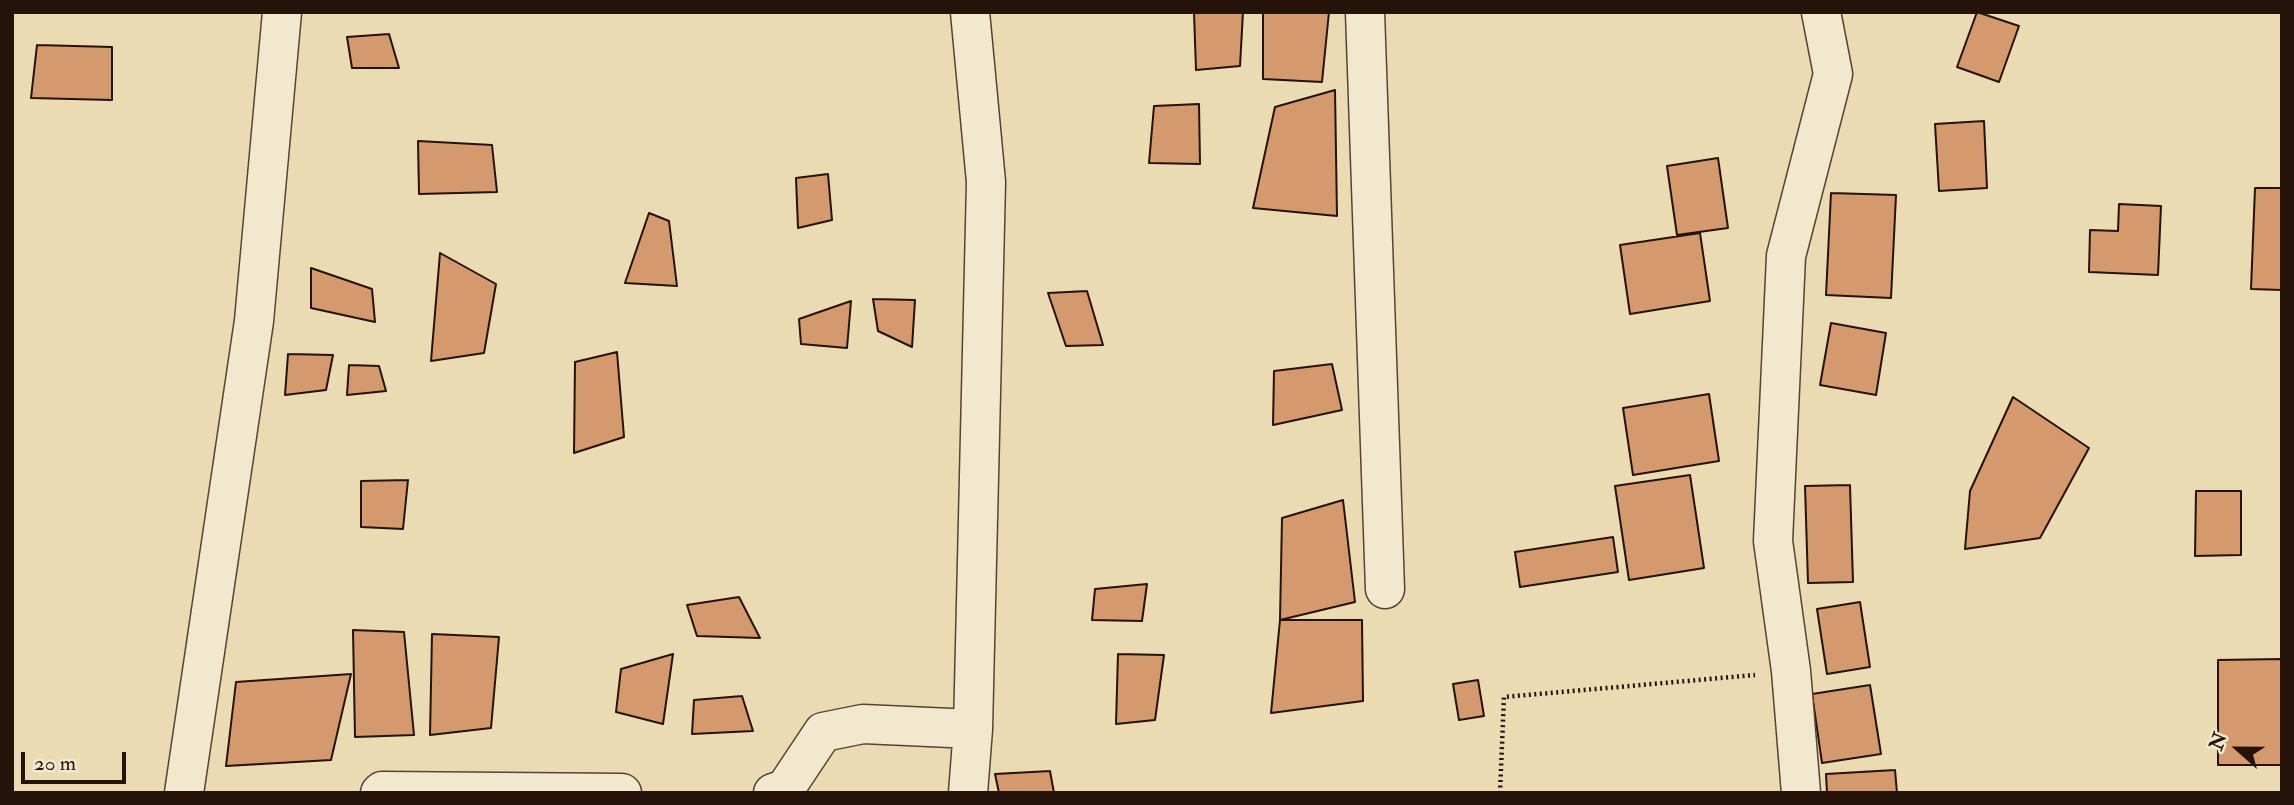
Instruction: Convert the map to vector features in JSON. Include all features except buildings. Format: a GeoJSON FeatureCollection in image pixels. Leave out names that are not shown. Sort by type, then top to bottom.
{"type":"FeatureCollection","features":[{"type":"Feature","properties":{"kind":"street"},"geometry":{"type":"LineString","coordinates":[[184,793],[254,321],[282,12]]}},
{"type":"Feature","properties":{"kind":"street"},"geometry":{"type":"LineString","coordinates":[[968,793],[973,729],[986,181],[970,12]]}},
{"type":"Feature","properties":{"kind":"street"},"geometry":{"type":"LineString","coordinates":[[1365,12],[1385,589]]}},
{"type":"Feature","properties":{"kind":"street"},"geometry":{"type":"LineString","coordinates":[[1801,793],[1791,671],[1773,541],[1786,256],[1833,74],[1821,12]]}},
{"type":"Feature","properties":{"kind":"street"},"geometry":{"type":"LineString","coordinates":[[773,793],[785,789],[823,732],[863,724],[973,729]]}},
{"type":"Feature","properties":{"kind":"street"},"geometry":{"type":"LineString","coordinates":[[380,793],[622,793]]}},
{"type":"Feature","properties":{"kind":"path"},"geometry":{"type":"LineString","coordinates":[[1500,793],[1504,696],[1791,671]]}}]}
